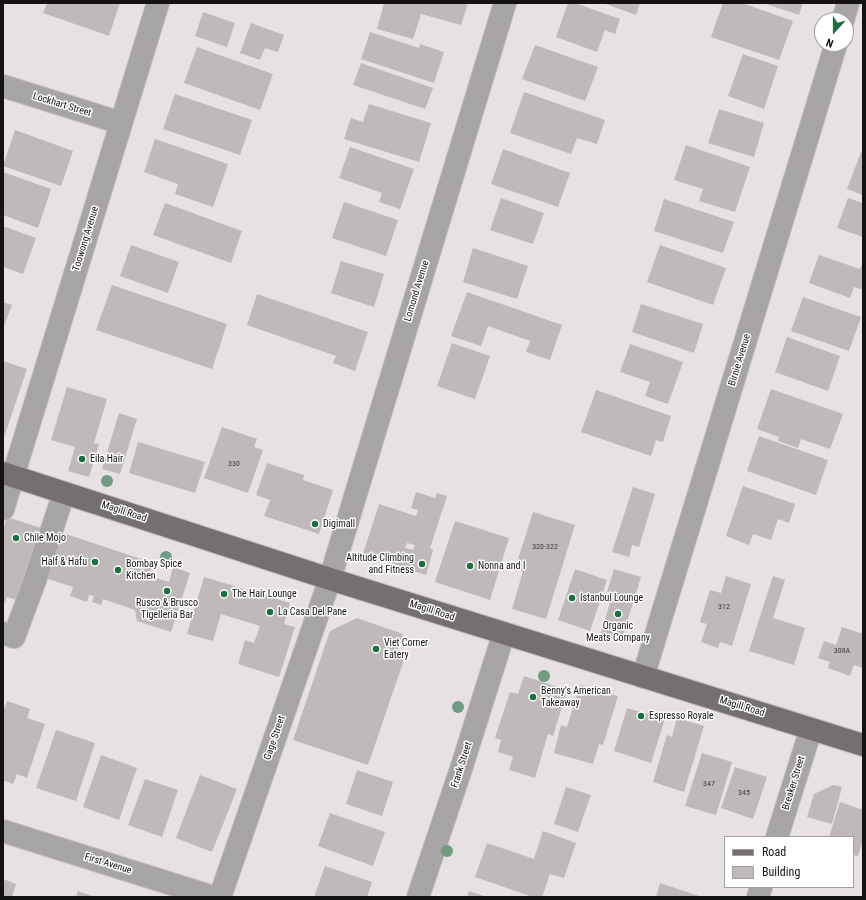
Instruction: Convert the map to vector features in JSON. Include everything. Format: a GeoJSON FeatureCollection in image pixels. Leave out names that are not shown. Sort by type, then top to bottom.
{"type":"FeatureCollection","features":[{"type":"Feature","properties":{"kind":"main road","name":"Magill Road"},"geometry":{"type":"LineString","coordinates":[[8,474],[330,579],[863,745]]}},
{"type":"Feature","properties":{"kind":"street","name":"Toowong Avenue"},"geometry":{"type":"LineString","coordinates":[[3,509],[8,474],[121,124],[158,3]]}},
{"type":"Feature","properties":{"kind":"street","name":"Lomond Avenue"},"geometry":{"type":"LineString","coordinates":[[330,579],[505,3]]}},
{"type":"Feature","properties":{"kind":"street","name":"Birnie Avenue"},"geometry":{"type":"LineString","coordinates":[[643,677],[834,52]]}},
{"type":"Feature","properties":{"kind":"street","name":"Lockhart Street"},"geometry":{"type":"LineString","coordinates":[[3,86],[121,124]]}},
{"type":"Feature","properties":{"kind":"street"},"geometry":{"type":"LineString","coordinates":[[3,633],[14,637],[64,493]]}},
{"type":"Feature","properties":{"kind":"street","name":"Gage Street"},"geometry":{"type":"LineString","coordinates":[[220,897],[330,579]]}},
{"type":"Feature","properties":{"kind":"street","name":"Frank Street"},"geometry":{"type":"LineString","coordinates":[[418,897],[504,633]]}},
{"type":"Feature","properties":{"kind":"street","name":"Breaker Street"},"geometry":{"type":"LineString","coordinates":[[777,836],[811,729]]}},
{"type":"Feature","properties":{"kind":"street","name":"First Avenue"},"geometry":{"type":"LineString","coordinates":[[3,831],[213,897]]}},
{"type":"Feature","properties":{"kind":"building"},"geometry":{"type":"Polygon","coordinates":[[[47,3],[120,3],[109,36],[43,13],[47,3]]]}},
{"type":"Feature","properties":{"kind":"building"},"geometry":{"type":"Polygon","coordinates":[[[384,3],[468,3],[461,25],[421,14],[413,39],[377,29],[384,3]]]}},
{"type":"Feature","properties":{"kind":"building"},"geometry":{"type":"Polygon","coordinates":[[[568,3],[575,3],[620,19],[615,34],[605,30],[597,52],[556,37],[568,3]]]}},
{"type":"Feature","properties":{"kind":"building"},"geometry":{"type":"Polygon","coordinates":[[[603,3],[640,3],[636,15],[603,3]]]}},
{"type":"Feature","properties":{"kind":"building"},"geometry":{"type":"Polygon","coordinates":[[[723,3],[742,3],[793,21],[779,60],[711,37],[723,3]]]}},
{"type":"Feature","properties":{"kind":"building"},"geometry":{"type":"Polygon","coordinates":[[[763,3],[803,3],[799,15],[763,3]]]}},
{"type":"Feature","properties":{"kind":"building"},"geometry":{"type":"Polygon","coordinates":[[[203,12],[235,23],[227,47],[195,36],[203,12]]]}},
{"type":"Feature","properties":{"kind":"building"},"geometry":{"type":"Polygon","coordinates":[[[251,23],[284,35],[278,52],[265,48],[260,60],[240,53],[251,23]]]}},
{"type":"Feature","properties":{"kind":"building"},"geometry":{"type":"Polygon","coordinates":[[[370,32],[419,48],[420,44],[444,52],[434,83],[361,59],[370,32]]]}},
{"type":"Feature","properties":{"kind":"building"},"geometry":{"type":"Polygon","coordinates":[[[535,45],[598,67],[585,101],[522,79],[535,45]]]}},
{"type":"Feature","properties":{"kind":"building"},"geometry":{"type":"Polygon","coordinates":[[[197,47],[273,74],[260,110],[184,83],[197,47]]]}},
{"type":"Feature","properties":{"kind":"building"},"geometry":{"type":"Polygon","coordinates":[[[743,54],[778,66],[764,109],[728,96],[743,54]]]}},
{"type":"Feature","properties":{"kind":"building"},"geometry":{"type":"Polygon","coordinates":[[[361,63],[433,88],[425,109],[353,85],[361,63]]]}},
{"type":"Feature","properties":{"kind":"building"},"geometry":{"type":"Polygon","coordinates":[[[524,92],[605,120],[597,144],[577,138],[571,154],[510,133],[524,92]]]}},
{"type":"Feature","properties":{"kind":"building"},"geometry":{"type":"Polygon","coordinates":[[[175,94],[252,120],[240,155],[163,129],[175,94]]]}},
{"type":"Feature","properties":{"kind":"building"},"geometry":{"type":"Polygon","coordinates":[[[369,104],[431,123],[419,162],[344,139],[351,118],[363,122],[369,104]]]}},
{"type":"Feature","properties":{"kind":"building"},"geometry":{"type":"Polygon","coordinates":[[[719,109],[764,123],[754,157],[708,143],[719,109]]]}},
{"type":"Feature","properties":{"kind":"building"},"geometry":{"type":"Polygon","coordinates":[[[15,130],[73,151],[61,186],[3,166],[15,130]]]}},
{"type":"Feature","properties":{"kind":"building"},"geometry":{"type":"Polygon","coordinates":[[[155,139],[228,164],[213,207],[175,194],[178,184],[144,172],[155,139]]]}},
{"type":"Feature","properties":{"kind":"building"},"geometry":{"type":"Polygon","coordinates":[[[686,145],[750,167],[735,212],[699,201],[703,189],[674,180],[686,145]]]}},
{"type":"Feature","properties":{"kind":"building"},"geometry":{"type":"Polygon","coordinates":[[[350,147],[414,169],[400,209],[379,202],[382,193],[339,178],[350,147]]]}},
{"type":"Feature","properties":{"kind":"building"},"geometry":{"type":"Polygon","coordinates":[[[503,149],[570,173],[558,207],[491,184],[503,149]]]}},
{"type":"Feature","properties":{"kind":"building"},"geometry":{"type":"Polygon","coordinates":[[[861,152],[863,153],[863,195],[847,189],[861,152]]]}},
{"type":"Feature","properties":{"kind":"building"},"geometry":{"type":"Polygon","coordinates":[[[3,172],[51,189],[38,228],[3,215],[3,172]]]}},
{"type":"Feature","properties":{"kind":"building"},"geometry":{"type":"Polygon","coordinates":[[[501,198],[544,213],[533,244],[490,230],[501,198]]]}},
{"type":"Feature","properties":{"kind":"building"},"geometry":{"type":"Polygon","coordinates":[[[848,198],[863,203],[863,237],[837,228],[848,198]]]}},
{"type":"Feature","properties":{"kind":"building"},"geometry":{"type":"Polygon","coordinates":[[[664,199],[734,222],[723,253],[654,231],[664,199]]]}},
{"type":"Feature","properties":{"kind":"building"},"geometry":{"type":"Polygon","coordinates":[[[344,202],[398,220],[386,256],[332,238],[344,202]]]}},
{"type":"Feature","properties":{"kind":"building"},"geometry":{"type":"Polygon","coordinates":[[[165,203],[242,231],[231,263],[153,235],[165,203]]]}},
{"type":"Feature","properties":{"kind":"building"},"geometry":{"type":"Polygon","coordinates":[[[3,226],[36,238],[23,274],[3,267],[3,226]]]}},
{"type":"Feature","properties":{"kind":"building"},"geometry":{"type":"Polygon","coordinates":[[[131,245],[179,262],[168,293],[120,276],[131,245]]]}},
{"type":"Feature","properties":{"kind":"building"},"geometry":{"type":"Polygon","coordinates":[[[660,245],[726,268],[713,305],[647,282],[660,245]]]}},
{"type":"Feature","properties":{"kind":"building"},"geometry":{"type":"Polygon","coordinates":[[[473,248],[528,266],[517,299],[463,282],[473,248]]]}},
{"type":"Feature","properties":{"kind":"building"},"geometry":{"type":"Polygon","coordinates":[[[819,255],[860,269],[863,262],[863,290],[854,287],[850,298],[809,283],[819,255]]]}},
{"type":"Feature","properties":{"kind":"building"},"geometry":{"type":"Polygon","coordinates":[[[341,261],[384,274],[374,307],[331,293],[341,261]]]}},
{"type":"Feature","properties":{"kind":"building"},"geometry":{"type":"Polygon","coordinates":[[[112,285],[227,324],[212,369],[96,330],[112,285]]]}},
{"type":"Feature","properties":{"kind":"building"},"geometry":{"type":"Polygon","coordinates":[[[467,292],[562,325],[550,360],[526,352],[530,341],[488,326],[481,346],[451,336],[467,292]]]}},
{"type":"Feature","properties":{"kind":"building"},"geometry":{"type":"Polygon","coordinates":[[[257,294],[368,332],[355,371],[333,363],[336,356],[247,325],[257,294]]]}},
{"type":"Feature","properties":{"kind":"building"},"geometry":{"type":"Polygon","coordinates":[[[803,297],[861,317],[849,351],[791,331],[803,297]]]}},
{"type":"Feature","properties":{"kind":"building"},"geometry":{"type":"Polygon","coordinates":[[[3,302],[12,305],[3,329],[3,302]]]}},
{"type":"Feature","properties":{"kind":"building"},"geometry":{"type":"Polygon","coordinates":[[[641,304],[703,324],[694,353],[632,332],[641,304]]]}},
{"type":"Feature","properties":{"kind":"building"},"geometry":{"type":"Polygon","coordinates":[[[787,337],[840,356],[828,391],[775,372],[787,337]]]}},
{"type":"Feature","properties":{"kind":"building"},"geometry":{"type":"Polygon","coordinates":[[[452,343],[490,356],[475,399],[437,386],[452,343]]]}},
{"type":"Feature","properties":{"kind":"building"},"geometry":{"type":"Polygon","coordinates":[[[630,344],[683,362],[668,404],[645,396],[650,382],[620,372],[630,344]]]}},
{"type":"Feature","properties":{"kind":"building"},"geometry":{"type":"Polygon","coordinates":[[[3,361],[27,369],[3,440],[3,361]]]}},
{"type":"Feature","properties":{"kind":"building"},"geometry":{"type":"Polygon","coordinates":[[[67,387],[107,399],[94,443],[99,444],[89,477],[68,471],[75,447],[51,440],[67,387]]]}},
{"type":"Feature","properties":{"kind":"building"},"geometry":{"type":"Polygon","coordinates":[[[771,389],[843,414],[830,449],[801,439],[798,448],[778,441],[779,437],[757,429],[771,389]]]}},
{"type":"Feature","properties":{"kind":"building"},"geometry":{"type":"Polygon","coordinates":[[[596,390],[671,416],[663,442],[656,440],[651,456],[581,432],[596,390]]]}},
{"type":"Feature","properties":{"kind":"building"},"geometry":{"type":"Polygon","coordinates":[[[119,413],[137,419],[120,474],[102,469],[119,413]]]}},
{"type":"Feature","properties":{"kind":"building"},"geometry":{"type":"Polygon","coordinates":[[[222,427],[257,439],[254,447],[263,450],[248,493],[204,478],[222,427]]]}},
{"type":"Feature","properties":{"kind":"building"},"geometry":{"type":"Polygon","coordinates":[[[759,436],[828,460],[816,495],[747,471],[759,436]]]}},
{"type":"Feature","properties":{"kind":"building"},"geometry":{"type":"Polygon","coordinates":[[[138,442],[205,462],[195,493],[129,473],[138,442]]]}},
{"type":"Feature","properties":{"kind":"building"},"geometry":{"type":"Polygon","coordinates":[[[267,463],[304,475],[303,480],[333,490],[319,534],[264,516],[270,500],[256,495],[267,463]]]}},
{"type":"Feature","properties":{"kind":"building"},"geometry":{"type":"Polygon","coordinates":[[[743,486],[795,504],[789,523],[778,519],[771,540],[753,534],[749,545],[726,536],[743,486]]]}},
{"type":"Feature","properties":{"kind":"building"},"geometry":{"type":"Polygon","coordinates":[[[633,487],[655,494],[639,547],[632,545],[629,557],[612,552],[633,487]]]}},
{"type":"Feature","properties":{"kind":"building"},"geometry":{"type":"Polygon","coordinates":[[[416,492],[435,498],[437,493],[447,496],[430,548],[433,550],[426,575],[363,554],[379,504],[416,516],[408,541],[418,510],[411,508],[416,492]],[[407,543],[405,548],[413,550],[415,545],[407,543]]]}},
{"type":"Feature","properties":{"kind":"building"},"geometry":{"type":"Polygon","coordinates":[[[533,512],[575,525],[546,619],[512,609],[523,571],[515,569],[533,512]]]}},
{"type":"Feature","properties":{"kind":"building"},"geometry":{"type":"Polygon","coordinates":[[[7,517],[44,529],[20,601],[7,597],[3,607],[3,530],[7,517]]]}},
{"type":"Feature","properties":{"kind":"building"},"geometry":{"type":"Polygon","coordinates":[[[455,521],[509,538],[490,600],[435,582],[455,521]]]}},
{"type":"Feature","properties":{"kind":"building"},"geometry":{"type":"Polygon","coordinates":[[[54,530],[153,563],[149,576],[169,582],[173,567],[190,573],[171,632],[137,621],[135,610],[103,599],[101,605],[92,602],[94,596],[89,595],[87,602],[70,596],[73,587],[39,576],[54,530]]]}},
{"type":"Feature","properties":{"kind":"building"},"geometry":{"type":"Polygon","coordinates":[[[575,569],[607,580],[590,631],[558,620],[575,569]]]}},
{"type":"Feature","properties":{"kind":"building","name":"Organic Meats Company"},"geometry":{"type":"Polygon","coordinates":[[[614,569],[641,577],[621,642],[600,636],[613,593],[607,592],[614,569]]]}},
{"type":"Feature","properties":{"kind":"building"},"geometry":{"type":"Polygon","coordinates":[[[726,576],[751,584],[732,646],[720,642],[718,648],[701,642],[707,624],[700,622],[710,590],[721,593],[726,576]]]}},
{"type":"Feature","properties":{"kind":"building"},"geometry":{"type":"Polygon","coordinates":[[[773,576],[785,580],[773,618],[805,628],[794,665],[749,651],[773,576]]]}},
{"type":"Feature","properties":{"kind":"building"},"geometry":{"type":"Polygon","coordinates":[[[204,577],[290,603],[284,624],[295,627],[279,677],[238,664],[245,640],[254,643],[260,626],[221,614],[213,641],[187,634],[204,577]]]}},
{"type":"Feature","properties":{"kind":"building"},"geometry":{"type":"Polygon","coordinates":[[[357,618],[403,634],[396,654],[405,657],[368,765],[293,740],[330,631],[357,618]]]}},
{"type":"Feature","properties":{"kind":"building"},"geometry":{"type":"Polygon","coordinates":[[[842,627],[863,634],[863,668],[854,665],[850,676],[828,668],[830,662],[818,658],[824,641],[836,645],[842,627]]]}},
{"type":"Feature","properties":{"kind":"building"},"geometry":{"type":"Polygon","coordinates":[[[524,676],[567,690],[553,736],[548,734],[535,778],[509,770],[513,757],[498,752],[501,740],[495,738],[510,692],[518,694],[524,676]]]}},
{"type":"Feature","properties":{"kind":"building"},"geometry":{"type":"Polygon","coordinates":[[[580,685],[618,696],[603,745],[599,744],[593,764],[554,753],[561,725],[567,727],[580,685]]]}},
{"type":"Feature","properties":{"kind":"building"},"geometry":{"type":"Polygon","coordinates":[[[7,701],[30,709],[27,718],[45,724],[27,778],[17,774],[13,784],[3,780],[3,712],[7,701]]]}},
{"type":"Feature","properties":{"kind":"building"},"geometry":{"type":"Polygon","coordinates":[[[627,708],[665,719],[651,763],[614,751],[627,708]]]}},
{"type":"Feature","properties":{"kind":"building"},"geometry":{"type":"Polygon","coordinates":[[[677,718],[704,726],[684,792],[653,782],[667,735],[672,737],[677,718]]]}},
{"type":"Feature","properties":{"kind":"building"},"geometry":{"type":"Polygon","coordinates":[[[56,730],[95,743],[76,801],[36,788],[56,730]]]}},
{"type":"Feature","properties":{"kind":"building"},"geometry":{"type":"Polygon","coordinates":[[[702,753],[732,762],[716,815],[685,806],[702,753]]]}},
{"type":"Feature","properties":{"kind":"building"},"geometry":{"type":"Polygon","coordinates":[[[101,755],[137,768],[119,820],[83,807],[101,755]]]}},
{"type":"Feature","properties":{"kind":"building"},"geometry":{"type":"Polygon","coordinates":[[[735,767],[767,777],[753,819],[721,808],[735,767]]]}},
{"type":"Feature","properties":{"kind":"building"},"geometry":{"type":"Polygon","coordinates":[[[357,770],[393,782],[382,816],[346,804],[357,770]]]}},
{"type":"Feature","properties":{"kind":"building"},"geometry":{"type":"Polygon","coordinates":[[[200,775],[237,789],[212,852],[176,838],[200,775]]]}},
{"type":"Feature","properties":{"kind":"building"},"geometry":{"type":"Polygon","coordinates":[[[145,779],[178,790],[162,837],[128,825],[145,779]]]}},
{"type":"Feature","properties":{"kind":"building"},"geometry":{"type":"Polygon","coordinates":[[[833,785],[842,787],[832,824],[807,817],[814,794],[833,785]]]}},
{"type":"Feature","properties":{"kind":"building"},"geometry":{"type":"Polygon","coordinates":[[[566,787],[591,795],[578,832],[554,824],[566,787]]]}},
{"type":"Feature","properties":{"kind":"building"},"geometry":{"type":"Polygon","coordinates":[[[840,802],[863,810],[863,840],[858,856],[854,855],[854,836],[829,836],[840,802]]]}},
{"type":"Feature","properties":{"kind":"building"},"geometry":{"type":"Polygon","coordinates":[[[330,813],[385,832],[373,866],[318,846],[330,813]]]}},
{"type":"Feature","properties":{"kind":"building"},"geometry":{"type":"Polygon","coordinates":[[[543,831],[576,843],[564,878],[550,874],[542,897],[533,897],[475,877],[487,843],[534,859],[543,831]]]}},
{"type":"Feature","properties":{"kind":"building"},"geometry":{"type":"Polygon","coordinates":[[[325,866],[372,882],[367,897],[314,897],[325,866]]]}},
{"type":"Feature","properties":{"kind":"building"},"geometry":{"type":"Polygon","coordinates":[[[3,879],[16,884],[12,897],[3,897],[3,879]]]}},
{"type":"Feature","properties":{"kind":"building"},"geometry":{"type":"Polygon","coordinates":[[[660,883],[702,897],[656,897],[660,883]]]}},
{"type":"Feature","properties":{"kind":"building"},"geometry":{"type":"Polygon","coordinates":[[[78,891],[95,897],[76,897],[78,891]]]}},
{"type":"Feature","properties":{"kind":"building"},"geometry":{"type":"Polygon","coordinates":[[[469,891],[487,897],[467,897],[469,891]]]}},
{"type":"Feature","properties":{"kind":"place","name":"Eila Hair"},"geometry":{"type":"Point","coordinates":[82,459]}},
{"type":"Feature","properties":{"kind":"place","name":"Digimall"},"geometry":{"type":"Point","coordinates":[315,524]}},
{"type":"Feature","properties":{"kind":"place","name":"Chile Mojo"},"geometry":{"type":"Point","coordinates":[16,538]}},
{"type":"Feature","properties":{"kind":"place","name":"Half & Hafu"},"geometry":{"type":"Point","coordinates":[95,562]}},
{"type":"Feature","properties":{"kind":"place","name":"Altitude Climbing and Fitness"},"geometry":{"type":"Point","coordinates":[422,564]}},
{"type":"Feature","properties":{"kind":"place","name":"Nonna and I"},"geometry":{"type":"Point","coordinates":[470,566]}},
{"type":"Feature","properties":{"kind":"place","name":"Bombay Spice Kitchen"},"geometry":{"type":"Point","coordinates":[118,570]}},
{"type":"Feature","properties":{"kind":"place","name":"Rusco & Brusco Tigelleria Bar"},"geometry":{"type":"Point","coordinates":[167,591]}},
{"type":"Feature","properties":{"kind":"place","name":"The Hair Lounge"},"geometry":{"type":"Point","coordinates":[224,594]}},
{"type":"Feature","properties":{"kind":"place","name":"Istanbul Lounge"},"geometry":{"type":"Point","coordinates":[572,598]}},
{"type":"Feature","properties":{"kind":"place","name":"La Casa Del Pane"},"geometry":{"type":"Point","coordinates":[270,612]}},
{"type":"Feature","properties":{"kind":"place","name":"Organic Meats Company"},"geometry":{"type":"Point","coordinates":[618,614]}},
{"type":"Feature","properties":{"kind":"place","name":"Viet Corner Eatery"},"geometry":{"type":"Point","coordinates":[376,649]}},
{"type":"Feature","properties":{"kind":"place","name":"Benny's American Takeaway"},"geometry":{"type":"Point","coordinates":[533,697]}},
{"type":"Feature","properties":{"kind":"place","name":"Espresso Royale"},"geometry":{"type":"Point","coordinates":[641,716]}}]}
